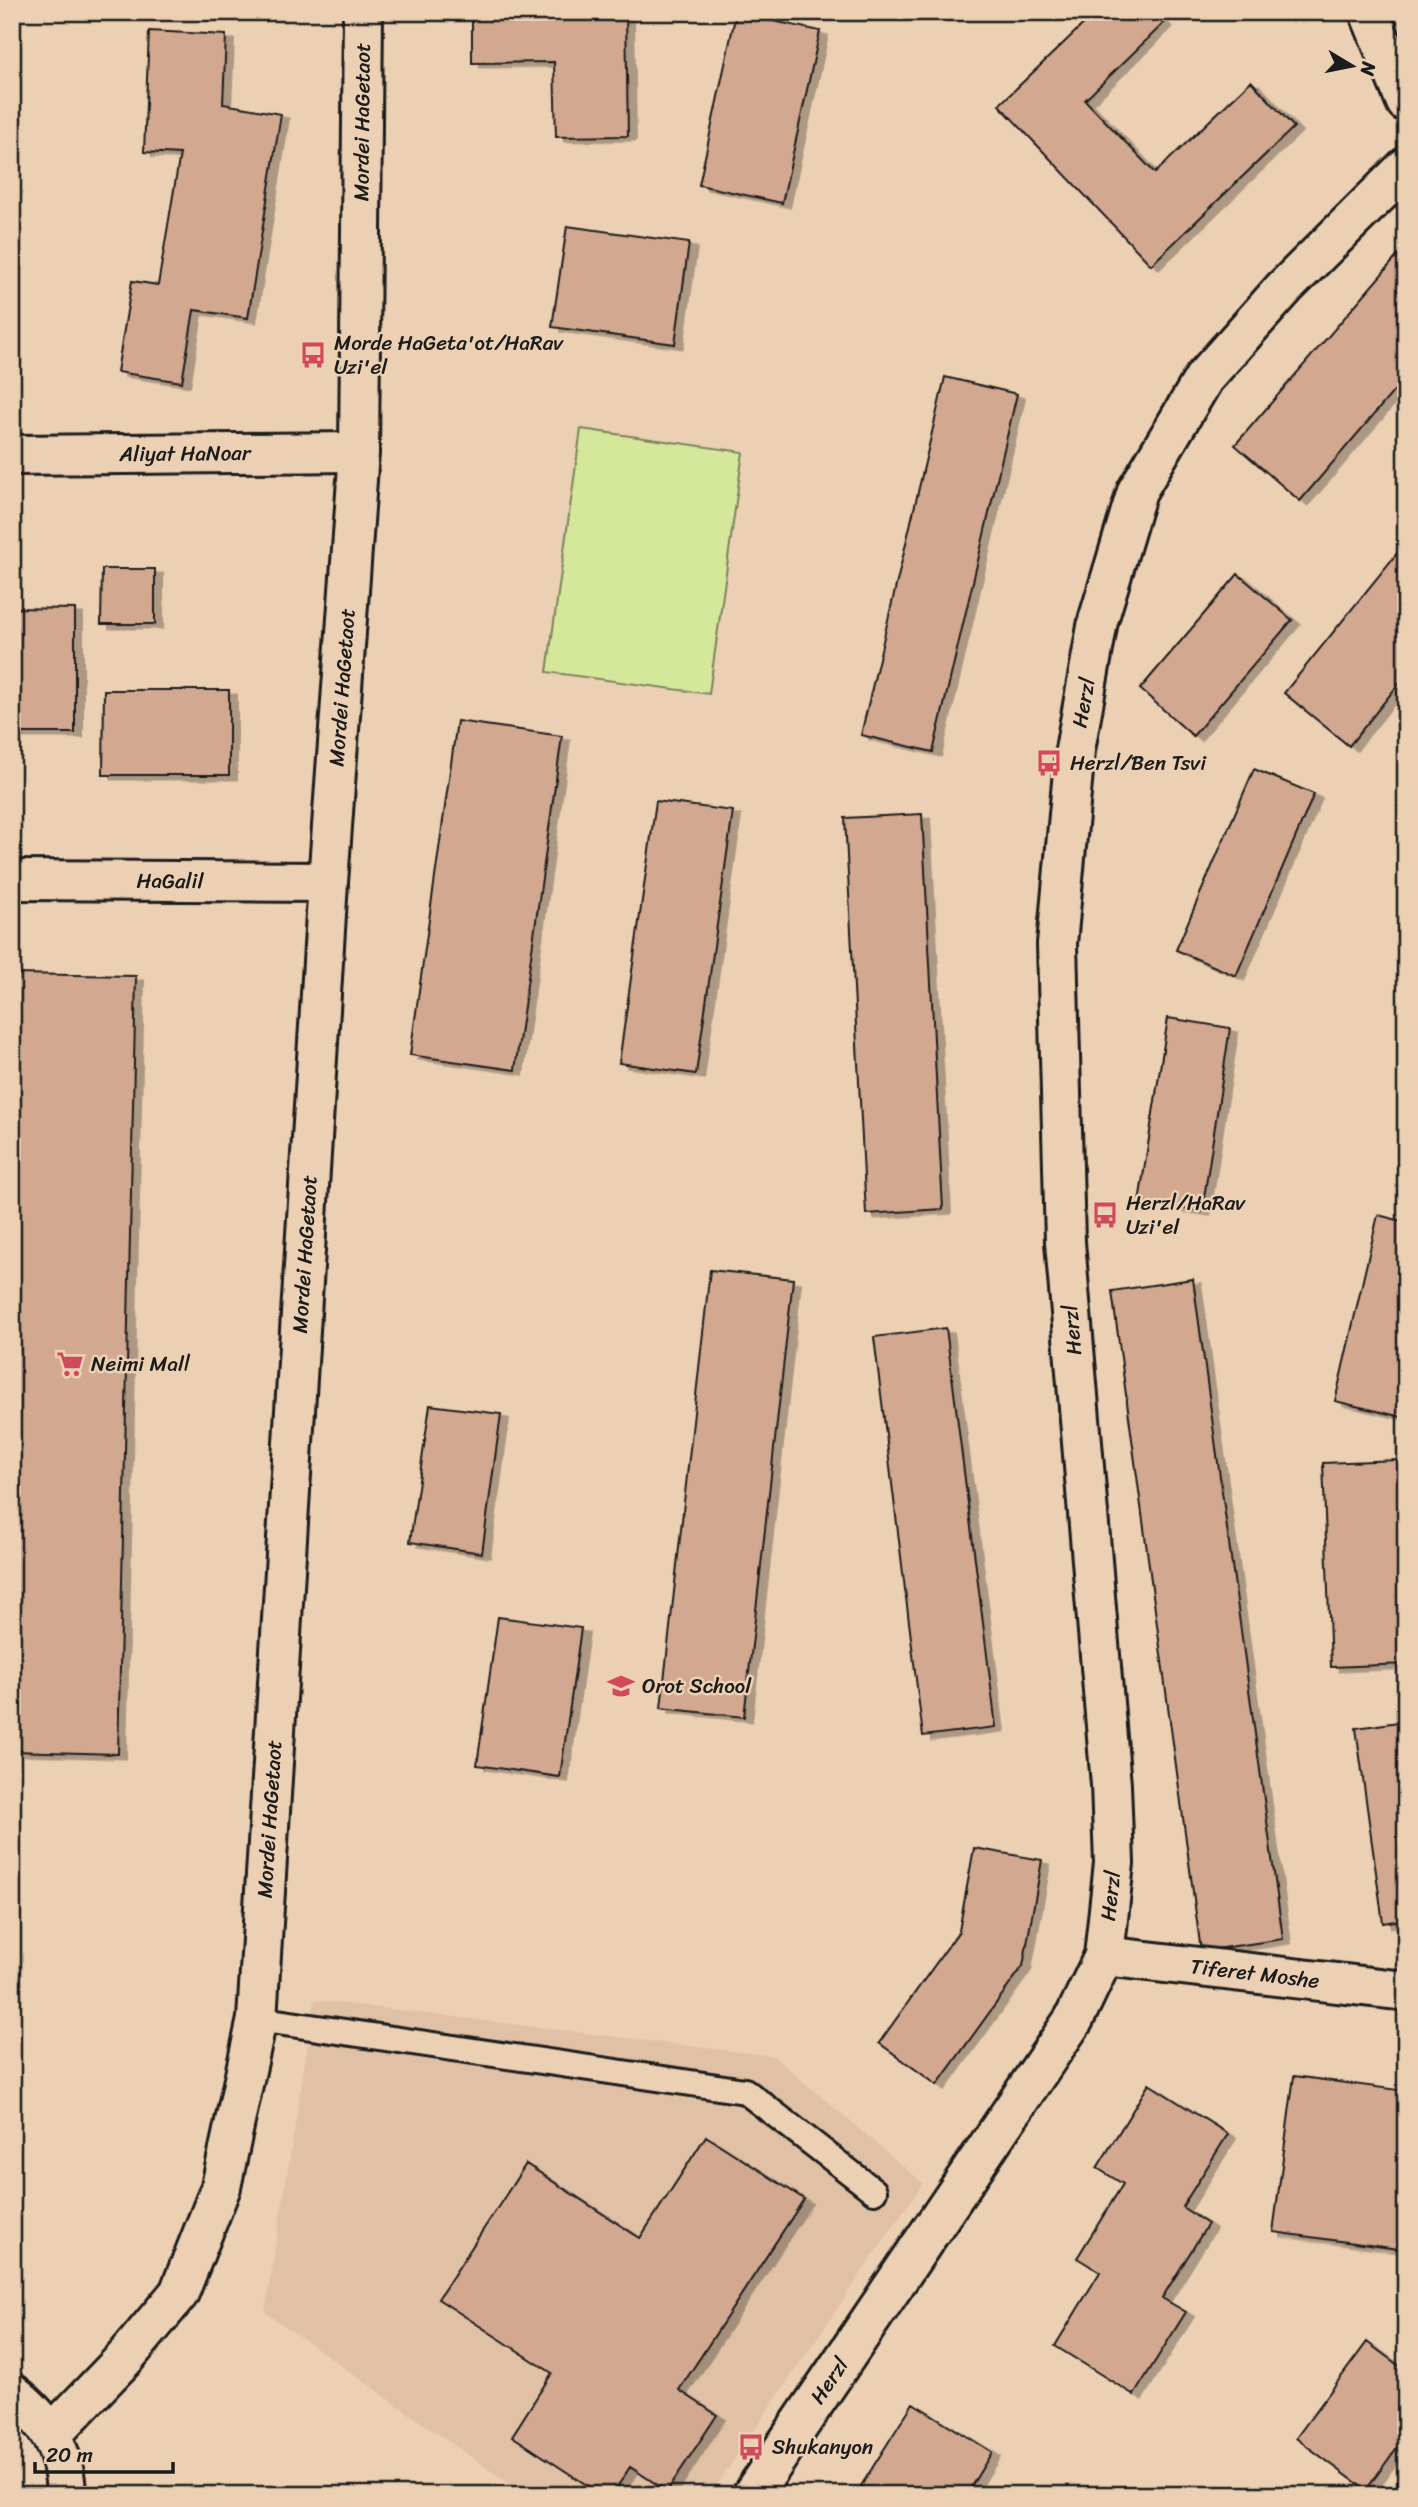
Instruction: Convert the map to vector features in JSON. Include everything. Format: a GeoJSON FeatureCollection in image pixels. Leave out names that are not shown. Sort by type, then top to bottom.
{"type":"FeatureCollection","features":[{"type":"Feature","properties":{"kind":"street","name":"Mordei HaGetaot"},"geometry":{"type":"LineString","coordinates":[[52,2434],[124,2359],[179,2293],[221,2186],[257,2019],[328,883],[359,452],[363,12]]}},
{"type":"Feature","properties":{"kind":"street"},"geometry":{"type":"LineString","coordinates":[[1369,12],[1406,102]]}},
{"type":"Feature","properties":{"kind":"street","name":"Herzl"},"geometry":{"type":"LineString","coordinates":[[752,2495],[1074,2020],[1104,1956],[1114,1863],[1111,1785],[1065,1242],[1057,944],[1075,750],[1098,621],[1137,491],[1204,378],[1285,287],[1406,167]]}},
{"type":"Feature","properties":{"kind":"street","name":"Aliyat HaNoar"},"geometry":{"type":"LineString","coordinates":[[12,455],[359,452]]}},
{"type":"Feature","properties":{"kind":"street","name":"HaGalil"},"geometry":{"type":"LineString","coordinates":[[12,880],[328,883]]}},
{"type":"Feature","properties":{"kind":"street","name":"Tiferet Moshe"},"geometry":{"type":"LineString","coordinates":[[1104,1956],[1406,1991]]}},
{"type":"Feature","properties":{"kind":"street"},"geometry":{"type":"LineString","coordinates":[[12,2393],[33,2410],[52,2434],[66,2469],[66,2495]]}},
{"type":"Feature","properties":{"kind":"lane"},"geometry":{"type":"LineString","coordinates":[[257,2019],[745,2091],[874,2191]]}},
{"type":"Feature","properties":{"kind":"shaded area","name":"Shukanyon"},"geometry":{"type":"Polygon","coordinates":[[[315,2000],[773,2056],[923,2183],[710,2495],[525,2495],[265,2312],[315,2000]]]}},
{"type":"Feature","properties":{"kind":"green space"},"geometry":{"type":"Polygon","coordinates":[[[581,429],[743,452],[709,694],[547,672],[581,429]]]}},
{"type":"Feature","properties":{"kind":"building"},"geometry":{"type":"Polygon","coordinates":[[[472,12],[626,12],[628,136],[556,137],[554,62],[472,63],[472,12]]]}},
{"type":"Feature","properties":{"kind":"building"},"geometry":{"type":"Polygon","coordinates":[[[1096,12],[1154,12],[1164,23],[1085,100],[1155,173],[1251,81],[1294,127],[1151,265],[999,105],[1096,12]]]}},
{"type":"Feature","properties":{"kind":"building"},"geometry":{"type":"Polygon","coordinates":[[[736,13],[820,31],[782,203],[699,185],[736,13]]]}},
{"type":"Feature","properties":{"kind":"building"},"geometry":{"type":"Polygon","coordinates":[[[149,31],[226,35],[223,104],[281,114],[248,318],[194,310],[182,382],[117,372],[132,281],[158,285],[180,154],[144,152],[149,31]]]}},
{"type":"Feature","properties":{"kind":"building"},"geometry":{"type":"Polygon","coordinates":[[[567,226],[689,243],[675,344],[552,327],[567,226]]]}},
{"type":"Feature","properties":{"kind":"building"},"geometry":{"type":"Polygon","coordinates":[[[1406,246],[1406,377],[1300,501],[1235,445],[1406,246]]]}},
{"type":"Feature","properties":{"kind":"building"},"geometry":{"type":"Polygon","coordinates":[[[945,377],[1017,394],[933,752],[861,735],[945,377]]]}},
{"type":"Feature","properties":{"kind":"building"},"geometry":{"type":"Polygon","coordinates":[[[1406,542],[1406,675],[1349,746],[1284,693],[1406,542]]]}},
{"type":"Feature","properties":{"kind":"building"},"geometry":{"type":"Polygon","coordinates":[[[102,569],[155,569],[155,624],[101,624],[102,569]]]}},
{"type":"Feature","properties":{"kind":"building"},"geometry":{"type":"Polygon","coordinates":[[[1238,574],[1292,620],[1193,736],[1140,689],[1238,574]]]}},
{"type":"Feature","properties":{"kind":"building"},"geometry":{"type":"Polygon","coordinates":[[[12,608],[75,609],[75,733],[12,733],[12,608]]]}},
{"type":"Feature","properties":{"kind":"building"},"geometry":{"type":"Polygon","coordinates":[[[104,690],[229,690],[229,775],[103,775],[104,690]]]}},
{"type":"Feature","properties":{"kind":"building"},"geometry":{"type":"Polygon","coordinates":[[[457,721],[562,736],[515,1070],[410,1055],[457,721]]]}},
{"type":"Feature","properties":{"kind":"building"},"geometry":{"type":"Polygon","coordinates":[[[1254,769],[1314,794],[1236,976],[1176,950],[1254,769]]]}},
{"type":"Feature","properties":{"kind":"building"},"geometry":{"type":"Polygon","coordinates":[[[656,801],[733,811],[696,1074],[619,1063],[656,801]]]}},
{"type":"Feature","properties":{"kind":"building"},"geometry":{"type":"Polygon","coordinates":[[[922,814],[943,1209],[866,1214],[845,818],[922,814]]]}},
{"type":"Feature","properties":{"kind":"building","name":"Neimi Mall"},"geometry":{"type":"Polygon","coordinates":[[[12,974],[136,976],[118,1754],[12,1751],[12,974]]]}},
{"type":"Feature","properties":{"kind":"building"},"geometry":{"type":"Polygon","coordinates":[[[1168,1018],[1230,1028],[1202,1211],[1139,1202],[1168,1018]]]}},
{"type":"Feature","properties":{"kind":"building"},"geometry":{"type":"Polygon","coordinates":[[[1406,1135],[1406,1157],[1398,1153],[1406,1135]]]}},
{"type":"Feature","properties":{"kind":"building"},"geometry":{"type":"Polygon","coordinates":[[[1378,1215],[1406,1222],[1406,1401],[1402,1417],[1335,1401],[1378,1215]]]}},
{"type":"Feature","properties":{"kind":"building"},"geometry":{"type":"Polygon","coordinates":[[[710,1270],[793,1279],[744,1717],[661,1708],[710,1270]]]}},
{"type":"Feature","properties":{"kind":"building"},"geometry":{"type":"Polygon","coordinates":[[[1193,1279],[1283,1939],[1201,1951],[1112,1291],[1193,1279]]]}},
{"type":"Feature","properties":{"kind":"building"},"geometry":{"type":"Polygon","coordinates":[[[946,1328],[996,1727],[923,1736],[874,1337],[946,1328]]]}},
{"type":"Feature","properties":{"kind":"building"},"geometry":{"type":"Polygon","coordinates":[[[430,1405],[501,1414],[482,1553],[410,1542],[430,1405]]]}},
{"type":"Feature","properties":{"kind":"building"},"geometry":{"type":"Polygon","coordinates":[[[1398,1460],[1406,1664],[1331,1667],[1323,1463],[1398,1460]]]}},
{"type":"Feature","properties":{"kind":"building"},"geometry":{"type":"Polygon","coordinates":[[[498,1617],[581,1628],[560,1777],[477,1765],[498,1617]]]}},
{"type":"Feature","properties":{"kind":"building"},"geometry":{"type":"Polygon","coordinates":[[[1406,1721],[1406,1919],[1383,1923],[1356,1728],[1406,1721]]]}},
{"type":"Feature","properties":{"kind":"building"},"geometry":{"type":"Polygon","coordinates":[[[974,1848],[1042,1860],[1023,1966],[937,2085],[879,2043],[959,1931],[974,1848]]]}},
{"type":"Feature","properties":{"kind":"building"},"geometry":{"type":"Polygon","coordinates":[[[1294,2076],[1406,2091],[1406,2250],[1273,2232],[1294,2076]]]}},
{"type":"Feature","properties":{"kind":"building"},"geometry":{"type":"Polygon","coordinates":[[[1149,2084],[1228,2134],[1182,2207],[1208,2224],[1162,2298],[1186,2312],[1134,2395],[1055,2346],[1100,2272],[1077,2258],[1123,2184],[1097,2168],[1149,2084]]]}},
{"type":"Feature","properties":{"kind":"building"},"geometry":{"type":"Polygon","coordinates":[[[706,2136],[804,2199],[679,2390],[717,2415],[667,2491],[630,2467],[612,2495],[602,2495],[512,2436],[552,2373],[438,2299],[526,2164],[640,2238],[706,2136]]]}},
{"type":"Feature","properties":{"kind":"building"},"geometry":{"type":"Polygon","coordinates":[[[1367,2342],[1406,2371],[1406,2435],[1366,2490],[1296,2438],[1367,2342]]]}},
{"type":"Feature","properties":{"kind":"building"},"geometry":{"type":"Polygon","coordinates":[[[913,2403],[992,2452],[966,2495],[876,2495],[861,2486],[913,2403]]]}},
{"type":"Feature","properties":{"kind":"place","name":"Morde HaGeta'ot/HaRav Uzi'el"},"geometry":{"type":"Point","coordinates":[313,355]}},
{"type":"Feature","properties":{"kind":"place","name":"Herzl/Ben Tsvi"},"geometry":{"type":"Point","coordinates":[1049,763]}},
{"type":"Feature","properties":{"kind":"place","name":"Herzl/HaRav Uzi'el"},"geometry":{"type":"Point","coordinates":[1105,1215]}},
{"type":"Feature","properties":{"kind":"place","name":"Neimi Mall"},"geometry":{"type":"Point","coordinates":[70,1364]}},
{"type":"Feature","properties":{"kind":"place","name":"Orot School"},"geometry":{"type":"Point","coordinates":[621,1686]}},
{"type":"Feature","properties":{"kind":"place","name":"Shukanyon"},"geometry":{"type":"Point","coordinates":[751,2447]}}]}
